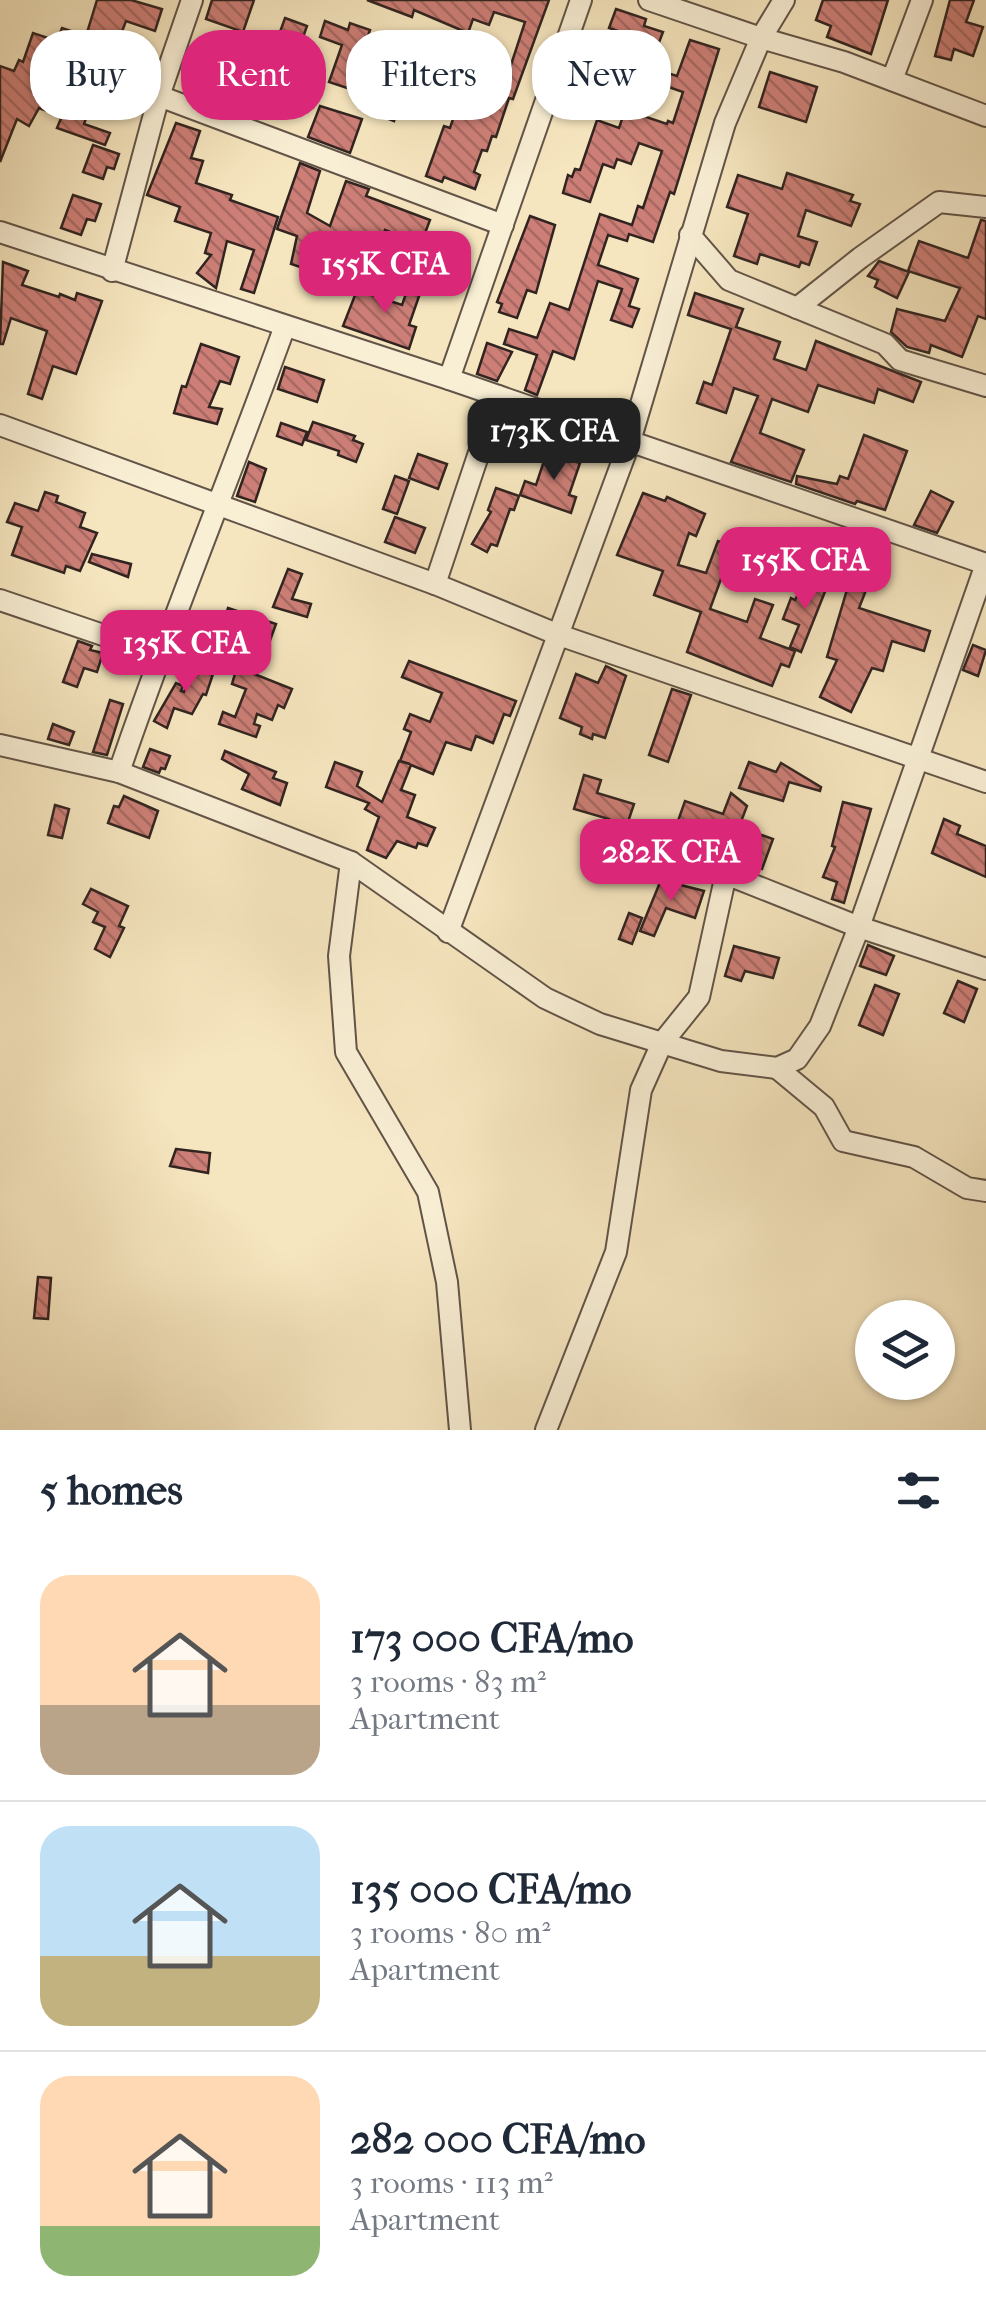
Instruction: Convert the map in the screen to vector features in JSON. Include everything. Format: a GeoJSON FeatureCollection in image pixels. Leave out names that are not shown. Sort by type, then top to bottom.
{"type":"FeatureCollection","features":[{"type":"Feature","properties":{"kind":"street"},"geometry":{"type":"LineString","coordinates":[[161,90],[192,0]]}},
{"type":"Feature","properties":{"kind":"street"},"geometry":{"type":"LineString","coordinates":[[449,379],[581,0]]}},
{"type":"Feature","properties":{"kind":"street"},"geometry":{"type":"LineString","coordinates":[[649,0],[844,62],[986,116]]}},
{"type":"Feature","properties":{"kind":"street"},"geometry":{"type":"LineString","coordinates":[[448,932],[630,440],[726,123],[761,38],[784,0]]}},
{"type":"Feature","properties":{"kind":"street"},"geometry":{"type":"LineString","coordinates":[[892,80],[922,0]]}},
{"type":"Feature","properties":{"kind":"street"},"geometry":{"type":"LineString","coordinates":[[161,97],[502,225]]}},
{"type":"Feature","properties":{"kind":"street"},"geometry":{"type":"LineString","coordinates":[[112,270],[153,120]]}},
{"type":"Feature","properties":{"kind":"street"},"geometry":{"type":"LineString","coordinates":[[797,308],[939,202],[986,207]]}},
{"type":"Feature","properties":{"kind":"street"},"geometry":{"type":"LineString","coordinates":[[0,232],[449,379],[986,564],[859,927],[814,1038],[797,1060],[777,1068],[721,1060],[600,1024],[545,998],[351,862],[118,772],[0,745]]}},
{"type":"Feature","properties":{"kind":"street"},"geometry":{"type":"LineString","coordinates":[[690,234],[729,280],[885,344],[900,360],[986,386]]}},
{"type":"Feature","properties":{"kind":"street"},"geometry":{"type":"LineString","coordinates":[[118,772],[159,654],[219,508],[286,326]]}},
{"type":"Feature","properties":{"kind":"street"},"geometry":{"type":"LineString","coordinates":[[435,584],[498,396]]}},
{"type":"Feature","properties":{"kind":"street"},"geometry":{"type":"LineString","coordinates":[[0,425],[435,584],[559,635],[986,782]]}},
{"type":"Feature","properties":{"kind":"street"},"geometry":{"type":"LineString","coordinates":[[0,600],[159,654]]}},
{"type":"Feature","properties":{"kind":"street"},"geometry":{"type":"LineString","coordinates":[[351,862],[339,956],[346,1052],[428,1192],[447,1282],[460,1430]]}},
{"type":"Feature","properties":{"kind":"street"},"geometry":{"type":"LineString","coordinates":[[546,1430],[616,1252],[641,1090],[662,1044],[699,998],[726,874],[859,927],[986,969]]}},
{"type":"Feature","properties":{"kind":"street"},"geometry":{"type":"LineString","coordinates":[[777,1068],[824,1107],[843,1141],[914,1156],[968,1188],[986,1190]]}},
{"type":"Feature","properties":{"kind":"building"},"geometry":{"type":"Polygon","coordinates":[[[97,0],[131,0],[162,9],[155,30],[126,21],[123,30],[88,30],[97,0]]]}},
{"type":"Feature","properties":{"kind":"building"},"geometry":{"type":"Polygon","coordinates":[[[212,0],[254,0],[244,30],[206,19],[212,0]]]}},
{"type":"Feature","properties":{"kind":"building"},"geometry":{"type":"Polygon","coordinates":[[[367,0],[549,0],[538,30],[532,30],[532,47],[513,99],[512,62],[525,22],[494,12],[489,25],[473,19],[469,30],[461,30],[414,10],[412,17],[367,0]]]}},
{"type":"Feature","properties":{"kind":"building"},"geometry":{"type":"Polygon","coordinates":[[[823,0],[888,0],[871,54],[827,37],[831,26],[816,20],[823,0]]]}},
{"type":"Feature","properties":{"kind":"building"},"geometry":{"type":"Polygon","coordinates":[[[950,0],[974,0],[966,22],[983,27],[973,56],[954,49],[951,60],[935,56],[950,0]]]}},
{"type":"Feature","properties":{"kind":"building"},"geometry":{"type":"Polygon","coordinates":[[[616,9],[646,19],[644,26],[657,30],[615,30],[609,28],[616,9]]]}},
{"type":"Feature","properties":{"kind":"building"},"geometry":{"type":"Polygon","coordinates":[[[285,18],[307,26],[306,30],[281,30],[285,18]]]}},
{"type":"Feature","properties":{"kind":"building"},"geometry":{"type":"Polygon","coordinates":[[[325,21],[348,30],[346,88],[329,82],[342,45],[326,39],[326,30],[322,30],[325,21]]]}},
{"type":"Feature","properties":{"kind":"building"},"geometry":{"type":"Polygon","coordinates":[[[350,23],[370,30],[348,30],[350,23]]]}},
{"type":"Feature","properties":{"kind":"building"},"geometry":{"type":"Polygon","coordinates":[[[690,40],[719,49],[674,194],[670,192],[653,242],[629,234],[627,241],[608,235],[598,265],[638,279],[629,306],[639,309],[632,327],[611,320],[622,289],[598,281],[574,359],[553,351],[537,395],[525,390],[537,355],[504,344],[509,329],[537,338],[550,303],[569,310],[600,214],[632,225],[638,206],[643,208],[662,151],[639,143],[631,164],[617,159],[614,168],[603,164],[590,202],[563,193],[568,175],[572,177],[575,169],[580,170],[597,120],[619,128],[622,120],[673,123],[683,92],[671,88],[671,74],[677,76],[690,40]]]}},
{"type":"Feature","properties":{"kind":"building"},"geometry":{"type":"Polygon","coordinates":[[[30,42],[32,120],[29,126],[17,119],[0,162],[0,66],[14,71],[19,60],[23,62],[30,42]]]}},
{"type":"Feature","properties":{"kind":"building"},"geometry":{"type":"Polygon","coordinates":[[[770,72],[817,87],[806,122],[759,107],[770,72]]]}},
{"type":"Feature","properties":{"kind":"building"},"geometry":{"type":"Polygon","coordinates":[[[326,108],[346,114],[346,120],[362,120],[350,153],[308,137],[315,120],[326,120],[326,108]]]}},
{"type":"Feature","properties":{"kind":"building"},"geometry":{"type":"Polygon","coordinates":[[[60,120],[85,120],[84,124],[110,133],[105,145],[57,128],[60,120]]]}},
{"type":"Feature","properties":{"kind":"building"},"geometry":{"type":"Polygon","coordinates":[[[453,120],[502,120],[487,151],[482,150],[474,172],[480,175],[475,189],[444,177],[442,182],[426,176],[444,126],[450,128],[453,120]]]}},
{"type":"Feature","properties":{"kind":"building"},"geometry":{"type":"Polygon","coordinates":[[[176,123],[200,131],[191,158],[203,161],[196,183],[278,217],[254,293],[241,289],[254,250],[227,241],[216,288],[197,273],[211,255],[205,253],[211,233],[175,221],[180,207],[147,195],[176,123]]]}},
{"type":"Feature","properties":{"kind":"building"},"geometry":{"type":"Polygon","coordinates":[[[93,145],[119,154],[114,169],[107,167],[103,179],[83,172],[93,145]]]}},
{"type":"Feature","properties":{"kind":"building"},"geometry":{"type":"Polygon","coordinates":[[[300,163],[320,171],[307,213],[330,226],[346,181],[369,189],[366,196],[430,220],[421,244],[385,230],[368,289],[338,279],[346,254],[321,246],[312,271],[291,264],[297,236],[277,229],[300,163]]]}},
{"type":"Feature","properties":{"kind":"building"},"geometry":{"type":"Polygon","coordinates":[[[787,173],[853,195],[850,201],[860,204],[851,226],[806,210],[798,236],[817,242],[809,265],[801,262],[799,267],[760,254],[757,264],[734,256],[748,214],[727,207],[738,175],[782,189],[787,173]]]}},
{"type":"Feature","properties":{"kind":"building"},"geometry":{"type":"Polygon","coordinates":[[[73,195],[101,204],[95,221],[87,219],[81,235],[61,228],[73,195]]]}},
{"type":"Feature","properties":{"kind":"building"},"geometry":{"type":"Polygon","coordinates":[[[530,216],[555,225],[536,293],[527,290],[517,318],[499,312],[502,304],[497,302],[530,216]]]}},
{"type":"Feature","properties":{"kind":"building"},"geometry":{"type":"Polygon","coordinates":[[[981,220],[986,221],[986,319],[978,316],[962,357],[931,345],[929,353],[907,347],[891,332],[897,309],[945,321],[960,288],[908,271],[919,241],[968,258],[981,220]]]}},
{"type":"Feature","properties":{"kind":"building"},"geometry":{"type":"Polygon","coordinates":[[[433,259],[464,270],[457,291],[426,280],[433,259]]]}},
{"type":"Feature","properties":{"kind":"building"},"geometry":{"type":"Polygon","coordinates":[[[879,261],[909,272],[897,298],[875,287],[878,280],[868,276],[879,261]]]}},
{"type":"Feature","properties":{"kind":"building"},"geometry":{"type":"Polygon","coordinates":[[[3,262],[28,271],[22,285],[59,297],[60,294],[75,300],[77,293],[102,301],[76,374],[53,366],[42,399],[28,394],[47,331],[11,318],[0,344],[3,262]]]}},
{"type":"Feature","properties":{"kind":"building"},"geometry":{"type":"Polygon","coordinates":[[[412,277],[424,282],[409,325],[416,327],[409,349],[343,326],[357,290],[402,305],[412,277]]]}},
{"type":"Feature","properties":{"kind":"building"},"geometry":{"type":"Polygon","coordinates":[[[695,293],[743,309],[736,327],[780,342],[774,359],[806,370],[816,341],[921,382],[913,402],[878,389],[874,403],[818,385],[808,412],[772,399],[760,433],[804,450],[791,482],[731,462],[758,396],[734,388],[726,413],[697,403],[704,382],[712,385],[731,329],[688,315],[695,293]]]}},
{"type":"Feature","properties":{"kind":"building"},"geometry":{"type":"Polygon","coordinates":[[[487,343],[512,352],[497,381],[477,374],[487,343]]]}},
{"type":"Feature","properties":{"kind":"building"},"geometry":{"type":"Polygon","coordinates":[[[201,344],[239,357],[230,384],[220,381],[209,407],[222,409],[217,424],[174,413],[201,344]]]}},
{"type":"Feature","properties":{"kind":"building"},"geometry":{"type":"Polygon","coordinates":[[[285,367],[324,380],[317,402],[278,389],[285,367]]]}},
{"type":"Feature","properties":{"kind":"building"},"geometry":{"type":"Polygon","coordinates":[[[313,422],[355,436],[353,440],[363,444],[356,462],[338,455],[339,451],[306,440],[313,422]]]}},
{"type":"Feature","properties":{"kind":"building"},"geometry":{"type":"Polygon","coordinates":[[[281,423],[307,432],[302,445],[277,436],[281,423]]]}},
{"type":"Feature","properties":{"kind":"building"},"geometry":{"type":"Polygon","coordinates":[[[864,435],[907,451],[885,510],[796,484],[797,476],[837,484],[840,476],[848,479],[864,435]]]}},
{"type":"Feature","properties":{"kind":"building"},"geometry":{"type":"Polygon","coordinates":[[[547,452],[580,463],[569,495],[576,497],[571,513],[520,495],[525,481],[536,485],[547,452]]]}},
{"type":"Feature","properties":{"kind":"building"},"geometry":{"type":"Polygon","coordinates":[[[418,454],[447,464],[438,489],[409,478],[418,454]]]}},
{"type":"Feature","properties":{"kind":"building"},"geometry":{"type":"Polygon","coordinates":[[[249,462],[266,469],[255,502],[237,496],[249,462]]]}},
{"type":"Feature","properties":{"kind":"building"},"geometry":{"type":"Polygon","coordinates":[[[395,476],[409,481],[397,514],[383,509],[395,476]]]}},
{"type":"Feature","properties":{"kind":"building"},"geometry":{"type":"Polygon","coordinates":[[[496,488],[519,496],[514,510],[510,509],[497,546],[491,544],[487,552],[472,544],[491,512],[488,510],[496,488]]]}},
{"type":"Feature","properties":{"kind":"building"},"geometry":{"type":"Polygon","coordinates":[[[931,491],[953,502],[937,533],[914,525],[931,491]]]}},
{"type":"Feature","properties":{"kind":"building"},"geometry":{"type":"Polygon","coordinates":[[[45,492],[58,496],[56,502],[85,513],[80,527],[97,533],[80,571],[66,566],[64,573],[12,555],[22,527],[7,522],[15,503],[38,511],[45,492]]]}},
{"type":"Feature","properties":{"kind":"building"},"geometry":{"type":"Polygon","coordinates":[[[643,493],[665,501],[667,497],[705,514],[696,536],[689,533],[678,565],[706,573],[718,541],[733,546],[710,609],[747,622],[755,599],[773,605],[760,638],[795,651],[789,667],[781,664],[772,686],[687,652],[701,612],[654,595],[663,571],[617,555],[643,493]]]}},
{"type":"Feature","properties":{"kind":"building"},"geometry":{"type":"Polygon","coordinates":[[[395,517],[425,528],[415,553],[385,542],[395,517]]]}},
{"type":"Feature","properties":{"kind":"building"},"geometry":{"type":"Polygon","coordinates":[[[92,554],[131,564],[128,577],[89,562],[92,554]]]}},
{"type":"Feature","properties":{"kind":"building"},"geometry":{"type":"Polygon","coordinates":[[[288,569],[302,574],[292,599],[311,604],[307,617],[273,607],[288,569]]]}},
{"type":"Feature","properties":{"kind":"building"},"geometry":{"type":"Polygon","coordinates":[[[852,573],[870,580],[859,608],[930,631],[924,651],[892,641],[883,671],[872,668],[851,712],[820,697],[837,660],[827,657],[852,573]]]}},
{"type":"Feature","properties":{"kind":"building"},"geometry":{"type":"Polygon","coordinates":[[[815,580],[828,584],[801,652],[790,647],[799,625],[783,619],[791,598],[795,600],[802,586],[812,590],[815,580]]]}},
{"type":"Feature","properties":{"kind":"building"},"geometry":{"type":"Polygon","coordinates":[[[228,608],[276,624],[268,646],[221,629],[228,608]]]}},
{"type":"Feature","properties":{"kind":"building"},"geometry":{"type":"Polygon","coordinates":[[[78,641],[103,653],[97,672],[84,668],[77,687],[63,682],[78,641]]]}},
{"type":"Feature","properties":{"kind":"building"},"geometry":{"type":"Polygon","coordinates":[[[973,645],[986,650],[978,676],[963,670],[973,645]]]}},
{"type":"Feature","properties":{"kind":"building"},"geometry":{"type":"Polygon","coordinates":[[[409,661],[516,701],[510,716],[504,714],[493,743],[476,736],[471,750],[446,742],[433,774],[411,765],[401,790],[415,795],[407,817],[435,828],[427,846],[418,843],[416,848],[397,841],[386,858],[367,850],[379,817],[365,809],[369,803],[326,787],[335,762],[362,772],[357,786],[382,802],[399,761],[410,764],[400,761],[411,732],[404,729],[410,714],[430,722],[442,693],[402,677],[409,661]]]}},
{"type":"Feature","properties":{"kind":"building"},"geometry":{"type":"Polygon","coordinates":[[[202,664],[215,668],[206,695],[203,694],[192,714],[174,708],[167,728],[154,721],[176,683],[183,686],[184,692],[192,672],[199,674],[202,664]]]}},
{"type":"Feature","properties":{"kind":"building"},"geometry":{"type":"Polygon","coordinates":[[[606,666],[626,676],[605,738],[593,734],[592,739],[580,734],[582,727],[560,718],[576,674],[598,683],[606,666]]]}},
{"type":"Feature","properties":{"kind":"building"},"geometry":{"type":"Polygon","coordinates":[[[237,667],[292,689],[284,708],[278,705],[272,720],[257,714],[254,724],[260,726],[256,737],[219,724],[223,712],[235,717],[246,689],[232,684],[237,667]]]}},
{"type":"Feature","properties":{"kind":"building"},"geometry":{"type":"Polygon","coordinates":[[[672,689],[691,695],[668,762],[649,755],[672,689]]]}},
{"type":"Feature","properties":{"kind":"building"},"geometry":{"type":"Polygon","coordinates":[[[110,700],[123,704],[107,755],[93,752],[110,700]]]}},
{"type":"Feature","properties":{"kind":"building"},"geometry":{"type":"Polygon","coordinates":[[[53,724],[74,732],[69,745],[48,739],[53,724]]]}},
{"type":"Feature","properties":{"kind":"building"},"geometry":{"type":"Polygon","coordinates":[[[150,749],[170,756],[159,773],[143,767],[150,749]]]}},
{"type":"Feature","properties":{"kind":"building"},"geometry":{"type":"Polygon","coordinates":[[[225,751],[276,772],[273,778],[287,783],[280,805],[242,789],[249,774],[222,759],[225,751]]]}},
{"type":"Feature","properties":{"kind":"building"},"geometry":{"type":"Polygon","coordinates":[[[749,762],[776,772],[781,763],[821,787],[820,791],[789,782],[783,801],[739,788],[749,762]]]}},
{"type":"Feature","properties":{"kind":"building"},"geometry":{"type":"Polygon","coordinates":[[[584,775],[601,780],[597,793],[634,804],[626,828],[574,809],[584,775]]]}},
{"type":"Feature","properties":{"kind":"building"},"geometry":{"type":"Polygon","coordinates":[[[731,793],[747,806],[739,827],[773,839],[762,869],[672,838],[685,801],[723,814],[731,793]]]}},
{"type":"Feature","properties":{"kind":"building"},"geometry":{"type":"Polygon","coordinates":[[[124,796],[158,811],[149,838],[108,823],[114,806],[119,807],[124,796]]]}},
{"type":"Feature","properties":{"kind":"building"},"geometry":{"type":"Polygon","coordinates":[[[843,802],[871,809],[844,903],[832,899],[837,882],[823,877],[835,847],[832,846],[843,802]]]}},
{"type":"Feature","properties":{"kind":"building"},"geometry":{"type":"Polygon","coordinates":[[[55,805],[69,809],[62,838],[48,835],[55,805]]]}},
{"type":"Feature","properties":{"kind":"building"},"geometry":{"type":"Polygon","coordinates":[[[944,819],[960,826],[957,834],[986,846],[986,877],[932,853],[944,819]]]}},
{"type":"Feature","properties":{"kind":"building"},"geometry":{"type":"Polygon","coordinates":[[[661,880],[704,891],[695,918],[666,908],[654,936],[640,931],[661,880]]]}},
{"type":"Feature","properties":{"kind":"building"},"geometry":{"type":"Polygon","coordinates":[[[91,889],[128,906],[119,926],[124,928],[110,957],[95,949],[105,927],[93,922],[98,912],[83,904],[91,889]]]}},
{"type":"Feature","properties":{"kind":"building"},"geometry":{"type":"Polygon","coordinates":[[[629,913],[642,918],[632,944],[619,939],[629,913]]]}},
{"type":"Feature","properties":{"kind":"building"},"geometry":{"type":"Polygon","coordinates":[[[868,945],[894,956],[886,975],[860,966],[868,945]]]}},
{"type":"Feature","properties":{"kind":"building"},"geometry":{"type":"Polygon","coordinates":[[[734,946],[779,958],[773,978],[745,971],[741,981],[725,976],[734,946]]]}},
{"type":"Feature","properties":{"kind":"building"},"geometry":{"type":"Polygon","coordinates":[[[958,981],[977,989],[964,1022],[944,1013],[958,981]]]}},
{"type":"Feature","properties":{"kind":"building"},"geometry":{"type":"Polygon","coordinates":[[[875,985],[899,994],[883,1035],[859,1025],[875,985]]]}},
{"type":"Feature","properties":{"kind":"building"},"geometry":{"type":"Polygon","coordinates":[[[176,1149],[210,1153],[208,1173],[170,1166],[176,1149]]]}},
{"type":"Feature","properties":{"kind":"building"},"geometry":{"type":"Polygon","coordinates":[[[38,1277],[51,1278],[48,1319],[34,1318],[38,1277]]]}}]}
